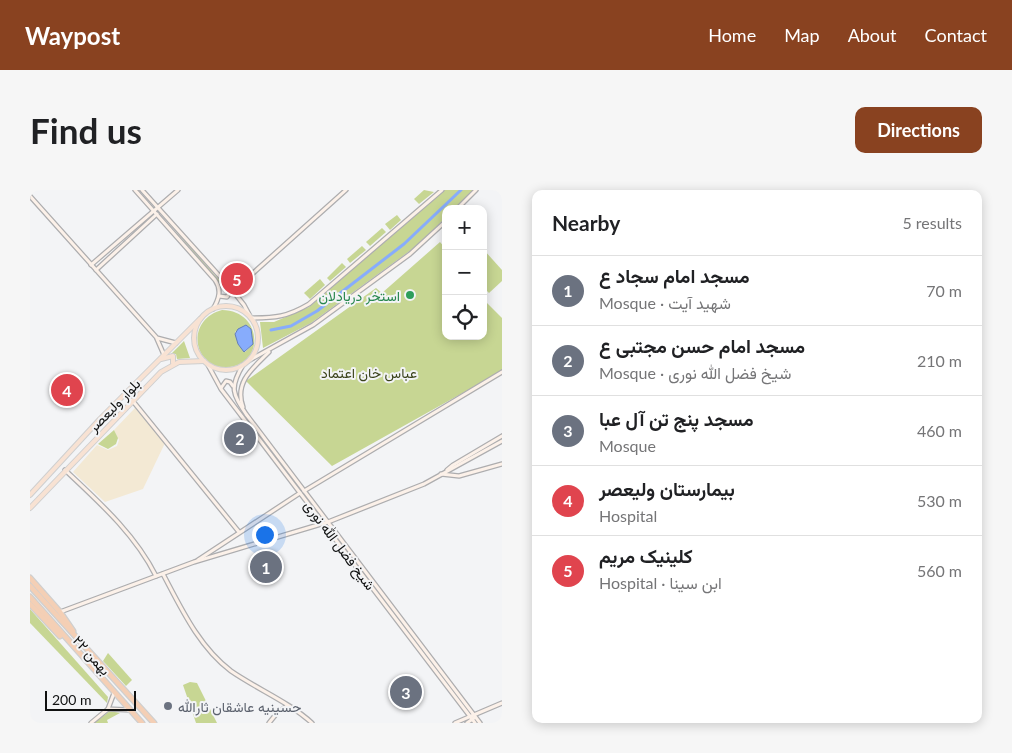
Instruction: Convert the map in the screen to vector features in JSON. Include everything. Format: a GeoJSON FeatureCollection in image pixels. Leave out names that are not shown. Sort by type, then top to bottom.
{"type":"FeatureCollection","features":[{"type":"Feature","properties":{"kind":"highway"},"geometry":{"type":"LineString","coordinates":[[30,578],[60,612],[83,645]]}},
{"type":"Feature","properties":{"kind":"highway","name":"۲۲ بهمن"},"geometry":{"type":"LineString","coordinates":[[30,586],[154,723]]}},
{"type":"Feature","properties":{"kind":"highway","name":"۲۲ بهمن"},"geometry":{"type":"LineString","coordinates":[[30,597],[142,723]]}},
{"type":"Feature","properties":{"kind":"highway"},"geometry":{"type":"LineString","coordinates":[[30,604],[46,623],[78,652]]}},
{"type":"Feature","properties":{"kind":"main road"},"geometry":{"type":"LineString","coordinates":[[135,190],[219,285],[219,296],[213,309]]}},
{"type":"Feature","properties":{"kind":"main road"},"geometry":{"type":"LineString","coordinates":[[142,190],[244,305],[256,327],[258,341],[248,361]]}},
{"type":"Feature","properties":{"kind":"main road"},"geometry":{"type":"LineString","coordinates":[[91,265],[178,190]]}},
{"type":"Feature","properties":{"kind":"main road"},"geometry":{"type":"LineString","coordinates":[[219,296],[227,297],[232,290],[346,190]]}},
{"type":"Feature","properties":{"kind":"main road"},"geometry":{"type":"LineString","coordinates":[[441,190],[309,304],[278,318],[250,318],[237,308],[229,306],[213,309],[200,319],[196,325],[194,341],[196,348],[208,365],[229,370],[243,365],[313,325],[410,254],[442,225]]}},
{"type":"Feature","properties":{"kind":"main road"},"geometry":{"type":"LineString","coordinates":[[462,205],[476,190]]}},
{"type":"Feature","properties":{"kind":"main road"},"geometry":{"type":"LineString","coordinates":[[30,196],[157,338],[164,355]]}},
{"type":"Feature","properties":{"kind":"main road"},"geometry":{"type":"LineString","coordinates":[[96,270],[157,214],[158,208]]}},
{"type":"Feature","properties":{"kind":"main road","name":"بلوار ولیعصر"},"geometry":{"type":"LineString","coordinates":[[30,494],[200,319]]}},
{"type":"Feature","properties":{"kind":"main road"},"geometry":{"type":"LineString","coordinates":[[157,338],[176,343]]}},
{"type":"Feature","properties":{"kind":"main road"},"geometry":{"type":"LineString","coordinates":[[246,414],[241,397],[242,383],[251,370],[271,350]]}},
{"type":"Feature","properties":{"kind":"main road"},"geometry":{"type":"LineString","coordinates":[[159,360],[173,356],[173,364],[183,361],[204,361]]}},
{"type":"Feature","properties":{"kind":"main road","name":"بلوار ولیعصر"},"geometry":{"type":"LineString","coordinates":[[30,508],[132,400],[161,372],[173,364]]}},
{"type":"Feature","properties":{"kind":"main road","name":"شیخ فضل الله نوری"},"geometry":{"type":"LineString","coordinates":[[208,365],[221,389],[480,723]]}},
{"type":"Feature","properties":{"kind":"main road"},"geometry":{"type":"LineString","coordinates":[[233,387],[243,365]]}},
{"type":"Feature","properties":{"kind":"main road"},"geometry":{"type":"LineString","coordinates":[[194,562],[302,492],[502,372]]}},
{"type":"Feature","properties":{"kind":"main road"},"geometry":{"type":"LineString","coordinates":[[221,389],[221,385],[226,381],[230,382],[233,387]]}},
{"type":"Feature","properties":{"kind":"main road","name":"شیخ فضل الله نوری"},"geometry":{"type":"LineString","coordinates":[[233,387],[234,396],[302,492]]}},
{"type":"Feature","properties":{"kind":"main road"},"geometry":{"type":"LineString","coordinates":[[132,400],[239,532]]}},
{"type":"Feature","properties":{"kind":"main road"},"geometry":{"type":"LineString","coordinates":[[447,471],[453,465],[502,436]]}},
{"type":"Feature","properties":{"kind":"main road"},"geometry":{"type":"LineString","coordinates":[[60,612],[194,562],[326,523],[399,495],[454,469],[502,441]]}},
{"type":"Feature","properties":{"kind":"main road"},"geometry":{"type":"LineString","coordinates":[[441,474],[459,476],[502,464]]}},
{"type":"Feature","properties":{"kind":"main road"},"geometry":{"type":"LineString","coordinates":[[65,470],[116,519],[147,557],[156,576]]}},
{"type":"Feature","properties":{"kind":"main road"},"geometry":{"type":"LineString","coordinates":[[46,476],[53,482]]}},
{"type":"Feature","properties":{"kind":"main road","name":"شیخ فضل الله نوری"},"geometry":{"type":"LineString","coordinates":[[326,523],[474,722]]}},
{"type":"Feature","properties":{"kind":"main road"},"geometry":{"type":"LineString","coordinates":[[163,574],[192,626],[209,649],[230,670],[312,723]]}},
{"type":"Feature","properties":{"kind":"main road"},"geometry":{"type":"LineString","coordinates":[[91,723],[108,709],[114,693]]}},
{"type":"Feature","properties":{"kind":"main road"},"geometry":{"type":"LineString","coordinates":[[455,723],[502,703]]}},
{"type":"Feature","properties":{"kind":"main road"},"geometry":{"type":"LineString","coordinates":[[269,723],[277,713],[287,706]]}},
{"type":"Feature","properties":{"kind":"main road"},"geometry":{"type":"LineString","coordinates":[[108,709],[130,710]]}},
{"type":"Feature","properties":{"kind":"main road"},"geometry":{"type":"LineString","coordinates":[[467,723],[474,722],[475,716]]}},
{"type":"Feature","properties":{"kind":"shaded area"},"geometry":{"type":"Polygon","coordinates":[[[135,408],[165,443],[143,489],[105,502],[73,472],[97,445],[108,450],[117,446],[119,440],[114,430],[135,408]]]}},
{"type":"Feature","properties":{"kind":"green space"},"geometry":{"type":"Polygon","coordinates":[[[424,190],[434,192],[419,204],[414,199],[424,190]]]}},
{"type":"Feature","properties":{"kind":"green space"},"geometry":{"type":"Polygon","coordinates":[[[445,190],[473,190],[459,205],[442,205],[442,221],[422,242],[311,323],[263,348],[260,322],[274,322],[309,307],[445,190]]]}},
{"type":"Feature","properties":{"kind":"green space"},"geometry":{"type":"Polygon","coordinates":[[[151,214],[152,215],[98,262],[151,214]]]}},
{"type":"Feature","properties":{"kind":"green space"},"geometry":{"type":"Polygon","coordinates":[[[162,215],[228,290],[228,293],[162,215]]]}},
{"type":"Feature","properties":{"kind":"green space"},"geometry":{"type":"Polygon","coordinates":[[[397,215],[401,220],[390,230],[385,224],[397,215]]]}},
{"type":"Feature","properties":{"kind":"green space"},"geometry":{"type":"Polygon","coordinates":[[[382,228],[386,232],[370,246],[366,242],[382,228]]]}},
{"type":"Feature","properties":{"kind":"green space","name":"عباس خان اعتماد"},"geometry":{"type":"Polygon","coordinates":[[[440,242],[442,244],[442,340],[487,340],[487,303],[502,318],[502,371],[332,466],[246,381],[376,288],[382,293],[440,242]]]}},
{"type":"Feature","properties":{"kind":"green space"},"geometry":{"type":"Polygon","coordinates":[[[362,246],[366,250],[350,263],[347,259],[362,246]]]}},
{"type":"Feature","properties":{"kind":"green space"},"geometry":{"type":"Polygon","coordinates":[[[487,253],[502,270],[502,281],[489,293],[487,291],[487,253]]]}},
{"type":"Feature","properties":{"kind":"green space"},"geometry":{"type":"Polygon","coordinates":[[[342,263],[346,267],[330,281],[327,278],[342,263]]]}},
{"type":"Feature","properties":{"kind":"green space"},"geometry":{"type":"Polygon","coordinates":[[[320,279],[325,285],[310,299],[304,293],[320,279]]]}},
{"type":"Feature","properties":{"kind":"green space"},"geometry":{"type":"Polygon","coordinates":[[[222,310],[235,312],[245,318],[251,327],[254,347],[242,363],[230,367],[217,366],[208,361],[201,353],[198,344],[198,333],[202,324],[210,315],[222,310]],[[246,325],[235,332],[238,344],[245,352],[253,344],[251,329],[246,325]]]}},
{"type":"Feature","properties":{"kind":"green space"},"geometry":{"type":"Polygon","coordinates":[[[184,341],[190,358],[177,359],[176,354],[170,355],[184,341]]]}},
{"type":"Feature","properties":{"kind":"green space"},"geometry":{"type":"Polygon","coordinates":[[[114,430],[118,438],[116,444],[108,449],[98,444],[114,430]]]}},
{"type":"Feature","properties":{"kind":"green space"},"geometry":{"type":"Polygon","coordinates":[[[30,609],[108,697],[107,703],[30,623],[30,609]]]}},
{"type":"Feature","properties":{"kind":"green space"},"geometry":{"type":"Polygon","coordinates":[[[108,653],[132,680],[126,686],[103,661],[108,653]]]}},
{"type":"Feature","properties":{"kind":"green space"},"geometry":{"type":"Polygon","coordinates":[[[190,682],[197,683],[217,723],[196,723],[183,685],[190,682]]]}},
{"type":"Feature","properties":{"kind":"green space"},"geometry":{"type":"Polygon","coordinates":[[[110,711],[120,713],[107,720],[108,723],[94,723],[110,711]]]}},
{"type":"Feature","properties":{"kind":"water"},"geometry":{"type":"Polygon","coordinates":[[[246,325],[251,329],[253,344],[244,352],[238,344],[235,334],[238,329],[246,325]]]}},
{"type":"Feature","properties":{"kind":"waterway"},"geometry":{"type":"LineString","coordinates":[[271,330],[291,326],[317,311],[404,244],[461,190]]}},
{"type":"Feature","properties":{"kind":"place","name":"کلینیک مریم"},"geometry":{"type":"Point","coordinates":[237,279]}},
{"type":"Feature","properties":{"kind":"place","name":"استخر دریادلان"},"geometry":{"type":"Point","coordinates":[410,295]}},
{"type":"Feature","properties":{"kind":"place","name":"بیمارستان ولیعصر"},"geometry":{"type":"Point","coordinates":[67,390]}},
{"type":"Feature","properties":{"kind":"place","name":"مسجد امام حسن مجتبی ع"},"geometry":{"type":"Point","coordinates":[240,438]}},
{"type":"Feature","properties":{"kind":"place","name":"مسجد امام سجاد ع"},"geometry":{"type":"Point","coordinates":[266,567]}},
{"type":"Feature","properties":{"kind":"place","name":"مسجد پنج تن آل عبا"},"geometry":{"type":"Point","coordinates":[406,692]}},
{"type":"Feature","properties":{"kind":"place","name":"حسینیه عاشقان ثارالله"},"geometry":{"type":"Point","coordinates":[168,706]}}]}
